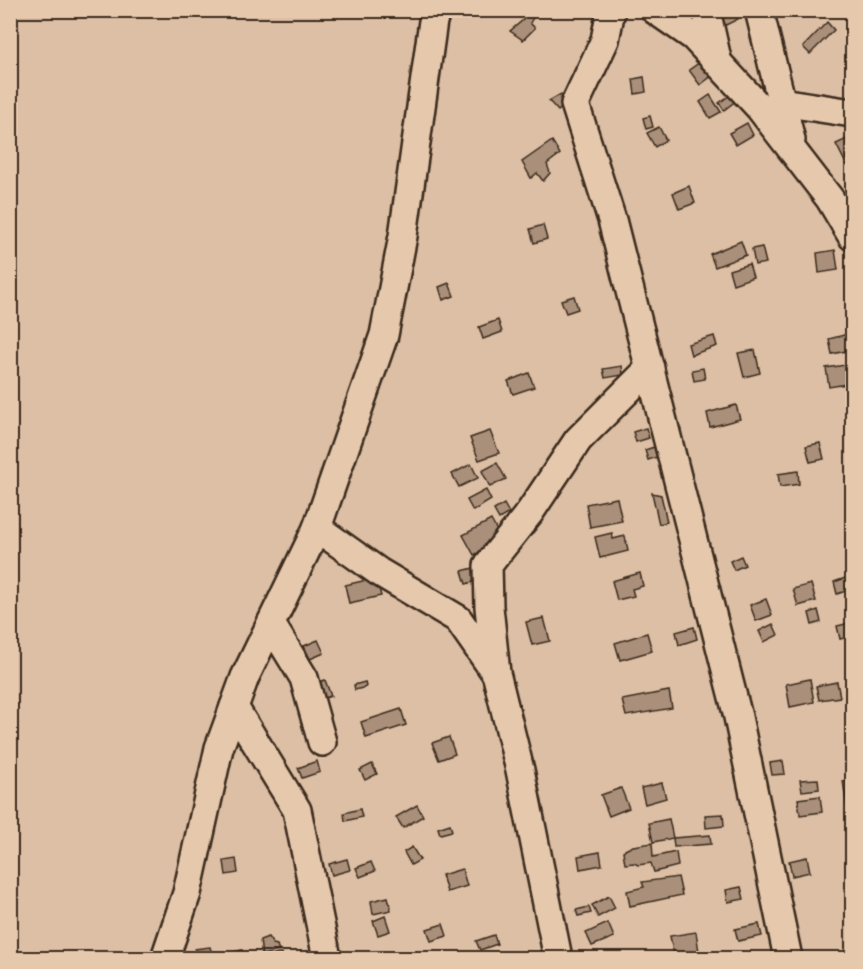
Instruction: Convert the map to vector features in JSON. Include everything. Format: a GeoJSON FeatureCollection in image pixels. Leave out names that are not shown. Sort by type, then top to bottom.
{"type":"FeatureCollection","features":[{"type":"Feature","properties":{"kind":"street"},"geometry":{"type":"LineString","coordinates":[[165,958],[187,893],[219,748],[245,677],[317,528],[384,335],[403,236],[433,21],[437,10]]}},
{"type":"Feature","properties":{"kind":"street"},"geometry":{"type":"LineString","coordinates":[[611,10],[605,40],[575,104],[612,220],[738,717],[788,958]]}},
{"type":"Feature","properties":{"kind":"street"},"geometry":{"type":"LineString","coordinates":[[656,10],[694,37],[759,107],[830,199],[852,236]]}},
{"type":"Feature","properties":{"kind":"street"},"geometry":{"type":"LineString","coordinates":[[705,10],[717,62]]}},
{"type":"Feature","properties":{"kind":"street"},"geometry":{"type":"LineString","coordinates":[[759,10],[793,150]]}},
{"type":"Feature","properties":{"kind":"street"},"geometry":{"type":"LineString","coordinates":[[781,102],[852,113]]}},
{"type":"Feature","properties":{"kind":"street"},"geometry":{"type":"LineString","coordinates":[[558,958],[520,770],[496,673],[489,607],[488,565],[530,512],[578,440],[650,368]]}},
{"type":"Feature","properties":{"kind":"street"},"geometry":{"type":"LineString","coordinates":[[317,528],[379,572],[458,619],[496,673]]}},
{"type":"Feature","properties":{"kind":"street"},"geometry":{"type":"LineString","coordinates":[[271,624],[304,678],[322,742]]}},
{"type":"Feature","properties":{"kind":"street"},"geometry":{"type":"LineString","coordinates":[[234,707],[297,810],[327,958]]}},
{"type":"Feature","properties":{"kind":"building"},"geometry":{"type":"Polygon","coordinates":[[[712,10],[734,10],[738,19],[720,28],[712,10]]]}},
{"type":"Feature","properties":{"kind":"building"},"geometry":{"type":"Polygon","coordinates":[[[780,10],[796,10],[789,18],[780,10]]]}},
{"type":"Feature","properties":{"kind":"building"},"geometry":{"type":"Polygon","coordinates":[[[527,11],[535,14],[530,23],[535,28],[523,40],[510,31],[523,20],[527,11]]]}},
{"type":"Feature","properties":{"kind":"building"},"geometry":{"type":"Polygon","coordinates":[[[827,22],[834,30],[810,54],[803,47],[827,22]]]}},
{"type":"Feature","properties":{"kind":"building"},"geometry":{"type":"Polygon","coordinates":[[[703,60],[713,75],[700,85],[689,70],[703,60]]]}},
{"type":"Feature","properties":{"kind":"building"},"geometry":{"type":"Polygon","coordinates":[[[644,77],[646,92],[635,94],[633,79],[644,77]]]}},
{"type":"Feature","properties":{"kind":"building"},"geometry":{"type":"Polygon","coordinates":[[[733,93],[737,100],[724,110],[719,103],[733,93]]]}},
{"type":"Feature","properties":{"kind":"building"},"geometry":{"type":"Polygon","coordinates":[[[561,94],[566,104],[558,111],[549,101],[561,94]]]}},
{"type":"Feature","properties":{"kind":"building"},"geometry":{"type":"Polygon","coordinates":[[[710,95],[721,112],[710,118],[700,102],[710,95]]]}},
{"type":"Feature","properties":{"kind":"building"},"geometry":{"type":"Polygon","coordinates":[[[650,116],[653,127],[646,129],[643,118],[650,116]]]}},
{"type":"Feature","properties":{"kind":"building"},"geometry":{"type":"Polygon","coordinates":[[[747,123],[753,135],[736,145],[729,133],[747,123]]]}},
{"type":"Feature","properties":{"kind":"building"},"geometry":{"type":"Polygon","coordinates":[[[659,127],[666,140],[655,147],[647,133],[659,127]]]}},
{"type":"Feature","properties":{"kind":"building"},"geometry":{"type":"Polygon","coordinates":[[[849,138],[852,145],[852,163],[847,166],[836,144],[849,138]]]}},
{"type":"Feature","properties":{"kind":"building"},"geometry":{"type":"Polygon","coordinates":[[[552,141],[560,154],[547,164],[550,173],[543,181],[537,173],[531,178],[522,162],[552,141]]]}},
{"type":"Feature","properties":{"kind":"building"},"geometry":{"type":"Polygon","coordinates":[[[689,186],[695,203],[679,209],[673,193],[689,186]]]}},
{"type":"Feature","properties":{"kind":"building"},"geometry":{"type":"Polygon","coordinates":[[[543,225],[547,239],[534,243],[530,229],[543,225]]]}},
{"type":"Feature","properties":{"kind":"building"},"geometry":{"type":"Polygon","coordinates":[[[741,241],[746,255],[715,267],[710,254],[741,241]]]}},
{"type":"Feature","properties":{"kind":"building"},"geometry":{"type":"Polygon","coordinates":[[[762,247],[766,263],[755,265],[752,249],[762,247]]]}},
{"type":"Feature","properties":{"kind":"building"},"geometry":{"type":"Polygon","coordinates":[[[835,250],[838,270],[819,273],[817,253],[835,250]]]}},
{"type":"Feature","properties":{"kind":"building"},"geometry":{"type":"Polygon","coordinates":[[[749,264],[753,277],[733,284],[729,270],[749,264]]]}},
{"type":"Feature","properties":{"kind":"building"},"geometry":{"type":"Polygon","coordinates":[[[449,283],[454,296],[443,300],[439,287],[449,283]]]}},
{"type":"Feature","properties":{"kind":"building"},"geometry":{"type":"Polygon","coordinates":[[[574,296],[578,309],[566,313],[561,300],[574,296]]]}},
{"type":"Feature","properties":{"kind":"building"},"geometry":{"type":"Polygon","coordinates":[[[498,320],[502,332],[483,339],[479,327],[498,320]]]}},
{"type":"Feature","properties":{"kind":"building"},"geometry":{"type":"Polygon","coordinates":[[[848,334],[851,350],[832,354],[829,339],[848,334]]]}},
{"type":"Feature","properties":{"kind":"building"},"geometry":{"type":"Polygon","coordinates":[[[714,336],[717,346],[691,355],[688,344],[714,336]]]}},
{"type":"Feature","properties":{"kind":"building"},"geometry":{"type":"Polygon","coordinates":[[[755,350],[760,373],[744,377],[738,353],[755,350]]]}},
{"type":"Feature","properties":{"kind":"building"},"geometry":{"type":"Polygon","coordinates":[[[852,364],[852,383],[829,387],[826,368],[852,364]]]}},
{"type":"Feature","properties":{"kind":"building"},"geometry":{"type":"Polygon","coordinates":[[[622,366],[623,375],[605,378],[603,369],[622,366]]]}},
{"type":"Feature","properties":{"kind":"building"},"geometry":{"type":"Polygon","coordinates":[[[703,368],[705,379],[694,381],[692,370],[703,368]]]}},
{"type":"Feature","properties":{"kind":"building"},"geometry":{"type":"Polygon","coordinates":[[[529,373],[534,387],[513,394],[508,381],[529,373]]]}},
{"type":"Feature","properties":{"kind":"building"},"geometry":{"type":"Polygon","coordinates":[[[736,405],[740,419],[710,427],[707,413],[736,405]]]}},
{"type":"Feature","properties":{"kind":"building"},"geometry":{"type":"Polygon","coordinates":[[[646,428],[649,438],[636,442],[633,432],[646,428]]]}},
{"type":"Feature","properties":{"kind":"building"},"geometry":{"type":"Polygon","coordinates":[[[490,431],[499,453],[479,460],[470,438],[490,431]]]}},
{"type":"Feature","properties":{"kind":"building"},"geometry":{"type":"Polygon","coordinates":[[[820,443],[824,459],[810,462],[806,446],[820,443]]]}},
{"type":"Feature","properties":{"kind":"building"},"geometry":{"type":"Polygon","coordinates":[[[654,447],[657,457],[648,460],[645,450],[654,447]]]}},
{"type":"Feature","properties":{"kind":"building"},"geometry":{"type":"Polygon","coordinates":[[[497,463],[506,479],[490,487],[482,471],[497,463]]]}},
{"type":"Feature","properties":{"kind":"building"},"geometry":{"type":"Polygon","coordinates":[[[471,464],[478,478],[459,487],[452,474],[471,464]]]}},
{"type":"Feature","properties":{"kind":"building"},"geometry":{"type":"Polygon","coordinates":[[[798,471],[799,484],[780,487],[778,474],[798,471]]]}},
{"type":"Feature","properties":{"kind":"building"},"geometry":{"type":"Polygon","coordinates":[[[486,490],[491,500],[473,511],[467,500],[486,490]]]}},
{"type":"Feature","properties":{"kind":"building"},"geometry":{"type":"Polygon","coordinates":[[[652,493],[661,495],[667,522],[659,524],[652,493]]]}},
{"type":"Feature","properties":{"kind":"building"},"geometry":{"type":"Polygon","coordinates":[[[617,498],[622,521],[590,527],[586,504],[617,498]]]}},
{"type":"Feature","properties":{"kind":"building"},"geometry":{"type":"Polygon","coordinates":[[[504,504],[509,513],[499,519],[494,510],[504,504]]]}},
{"type":"Feature","properties":{"kind":"building"},"geometry":{"type":"Polygon","coordinates":[[[491,520],[502,540],[474,555],[463,535],[491,520]]]}},
{"type":"Feature","properties":{"kind":"building"},"geometry":{"type":"Polygon","coordinates":[[[612,533],[613,539],[625,536],[628,551],[600,558],[595,537],[612,533]]]}},
{"type":"Feature","properties":{"kind":"building"},"geometry":{"type":"Polygon","coordinates":[[[741,556],[745,565],[734,570],[730,561],[741,556]]]}},
{"type":"Feature","properties":{"kind":"building"},"geometry":{"type":"Polygon","coordinates":[[[477,567],[480,580],[466,584],[462,571],[477,567]]]}},
{"type":"Feature","properties":{"kind":"building"},"geometry":{"type":"Polygon","coordinates":[[[640,573],[643,586],[632,589],[634,596],[617,600],[612,581],[640,573]]]}},
{"type":"Feature","properties":{"kind":"building"},"geometry":{"type":"Polygon","coordinates":[[[851,576],[852,589],[837,594],[834,582],[851,576]]]}},
{"type":"Feature","properties":{"kind":"building"},"geometry":{"type":"Polygon","coordinates":[[[376,578],[381,596],[349,603],[345,585],[376,578]]]}},
{"type":"Feature","properties":{"kind":"building"},"geometry":{"type":"Polygon","coordinates":[[[811,584],[816,601],[798,606],[793,589],[811,584]]]}},
{"type":"Feature","properties":{"kind":"building"},"geometry":{"type":"Polygon","coordinates":[[[766,599],[772,615],[756,621],[750,605],[766,599]]]}},
{"type":"Feature","properties":{"kind":"building"},"geometry":{"type":"Polygon","coordinates":[[[818,610],[821,622],[812,625],[809,613],[818,610]]]}},
{"type":"Feature","properties":{"kind":"building"},"geometry":{"type":"Polygon","coordinates":[[[544,618],[550,641],[532,645],[526,622],[544,618]]]}},
{"type":"Feature","properties":{"kind":"building"},"geometry":{"type":"Polygon","coordinates":[[[850,623],[852,636],[840,639],[837,626],[850,623]]]}},
{"type":"Feature","properties":{"kind":"building"},"geometry":{"type":"Polygon","coordinates":[[[773,624],[778,635],[764,642],[759,631],[773,624]]]}},
{"type":"Feature","properties":{"kind":"building"},"geometry":{"type":"Polygon","coordinates":[[[694,627],[697,639],[679,645],[676,632],[694,627]]]}},
{"type":"Feature","properties":{"kind":"building"},"geometry":{"type":"Polygon","coordinates":[[[647,633],[652,651],[620,660],[615,643],[647,633]]]}},
{"type":"Feature","properties":{"kind":"building"},"geometry":{"type":"Polygon","coordinates":[[[318,640],[324,653],[310,659],[304,646],[318,640]]]}},
{"type":"Feature","properties":{"kind":"building"},"geometry":{"type":"Polygon","coordinates":[[[810,679],[814,702],[790,707],[786,684],[810,679]]]}},
{"type":"Feature","properties":{"kind":"building"},"geometry":{"type":"Polygon","coordinates":[[[325,680],[331,696],[318,700],[312,684],[325,680]]]}},
{"type":"Feature","properties":{"kind":"building"},"geometry":{"type":"Polygon","coordinates":[[[365,682],[366,687],[355,690],[354,685],[365,682]]]}},
{"type":"Feature","properties":{"kind":"building"},"geometry":{"type":"Polygon","coordinates":[[[837,682],[840,697],[819,700],[816,686],[837,682]]]}},
{"type":"Feature","properties":{"kind":"building"},"geometry":{"type":"Polygon","coordinates":[[[669,691],[672,708],[626,716],[622,700],[669,691]]]}},
{"type":"Feature","properties":{"kind":"building"},"geometry":{"type":"Polygon","coordinates":[[[401,709],[406,725],[366,738],[361,722],[401,709]]]}},
{"type":"Feature","properties":{"kind":"building"},"geometry":{"type":"Polygon","coordinates":[[[449,737],[455,754],[439,760],[432,743],[449,737]]]}},
{"type":"Feature","properties":{"kind":"building"},"geometry":{"type":"Polygon","coordinates":[[[317,761],[320,772],[302,778],[298,768],[317,761]]]}},
{"type":"Feature","properties":{"kind":"building"},"geometry":{"type":"Polygon","coordinates":[[[783,761],[785,774],[772,775],[770,763],[783,761]]]}},
{"type":"Feature","properties":{"kind":"building"},"geometry":{"type":"Polygon","coordinates":[[[372,764],[377,774],[365,780],[360,770],[372,764]]]}},
{"type":"Feature","properties":{"kind":"building"},"geometry":{"type":"Polygon","coordinates":[[[818,779],[819,789],[802,791],[800,780],[818,779]]]}},
{"type":"Feature","properties":{"kind":"building"},"geometry":{"type":"Polygon","coordinates":[[[852,780],[852,806],[847,806],[843,781],[852,780]]]}},
{"type":"Feature","properties":{"kind":"building"},"geometry":{"type":"Polygon","coordinates":[[[662,783],[666,798],[645,804],[641,788],[662,783]]]}},
{"type":"Feature","properties":{"kind":"building"},"geometry":{"type":"Polygon","coordinates":[[[621,788],[629,808],[609,816],[601,795],[621,788]]]}},
{"type":"Feature","properties":{"kind":"building"},"geometry":{"type":"Polygon","coordinates":[[[820,796],[822,812],[800,815],[798,799],[820,796]]]}},
{"type":"Feature","properties":{"kind":"building"},"geometry":{"type":"Polygon","coordinates":[[[417,805],[423,816],[403,828],[396,817],[417,805]]]}},
{"type":"Feature","properties":{"kind":"building"},"geometry":{"type":"Polygon","coordinates":[[[360,809],[362,817],[345,821],[344,813],[360,809]]]}},
{"type":"Feature","properties":{"kind":"building"},"geometry":{"type":"Polygon","coordinates":[[[723,814],[724,826],[706,828],[705,815],[723,814]]]}},
{"type":"Feature","properties":{"kind":"building"},"geometry":{"type":"Polygon","coordinates":[[[669,819],[673,838],[653,842],[649,823],[669,819]]]}},
{"type":"Feature","properties":{"kind":"building"},"geometry":{"type":"Polygon","coordinates":[[[450,824],[452,831],[440,834],[438,828],[450,824]]]}},
{"type":"Feature","properties":{"kind":"building"},"geometry":{"type":"Polygon","coordinates":[[[710,835],[711,844],[674,847],[673,838],[710,835]]]}},
{"type":"Feature","properties":{"kind":"building"},"geometry":{"type":"Polygon","coordinates":[[[652,843],[653,857],[676,852],[678,866],[654,872],[651,863],[625,864],[623,851],[633,846],[652,843]]]}},
{"type":"Feature","properties":{"kind":"building"},"geometry":{"type":"Polygon","coordinates":[[[412,847],[420,860],[411,865],[404,852],[412,847]]]}},
{"type":"Feature","properties":{"kind":"building"},"geometry":{"type":"Polygon","coordinates":[[[600,852],[602,865],[580,869],[578,856],[600,852]]]}},
{"type":"Feature","properties":{"kind":"building"},"geometry":{"type":"Polygon","coordinates":[[[807,857],[810,872],[792,876],[789,861],[807,857]]]}},
{"type":"Feature","properties":{"kind":"building"},"geometry":{"type":"Polygon","coordinates":[[[236,859],[238,873],[226,875],[224,861],[236,859]]]}},
{"type":"Feature","properties":{"kind":"building"},"geometry":{"type":"Polygon","coordinates":[[[347,859],[350,870],[332,875],[329,864],[347,859]]]}},
{"type":"Feature","properties":{"kind":"building"},"geometry":{"type":"Polygon","coordinates":[[[371,862],[375,871],[360,877],[356,868],[371,862]]]}},
{"type":"Feature","properties":{"kind":"building"},"geometry":{"type":"Polygon","coordinates":[[[462,869],[467,886],[447,892],[442,875],[462,869]]]}},
{"type":"Feature","properties":{"kind":"building"},"geometry":{"type":"Polygon","coordinates":[[[678,877],[682,895],[630,906],[627,891],[644,887],[642,882],[678,877]]]}},
{"type":"Feature","properties":{"kind":"building"},"geometry":{"type":"Polygon","coordinates":[[[741,887],[744,899],[728,902],[726,890],[741,887]]]}},
{"type":"Feature","properties":{"kind":"building"},"geometry":{"type":"Polygon","coordinates":[[[609,896],[615,908],[598,917],[592,905],[609,896]]]}},
{"type":"Feature","properties":{"kind":"building"},"geometry":{"type":"Polygon","coordinates":[[[388,897],[391,910],[373,914],[371,901],[388,897]]]}},
{"type":"Feature","properties":{"kind":"building"},"geometry":{"type":"Polygon","coordinates":[[[589,907],[591,913],[578,916],[576,910],[589,907]]]}},
{"type":"Feature","properties":{"kind":"building"},"geometry":{"type":"Polygon","coordinates":[[[385,916],[390,931],[378,935],[373,921],[385,916]]]}},
{"type":"Feature","properties":{"kind":"building"},"geometry":{"type":"Polygon","coordinates":[[[608,923],[614,937],[592,946],[586,933],[608,923]]]}},
{"type":"Feature","properties":{"kind":"building"},"geometry":{"type":"Polygon","coordinates":[[[443,924],[447,936],[431,941],[427,929],[443,924]]]}},
{"type":"Feature","properties":{"kind":"building"},"geometry":{"type":"Polygon","coordinates":[[[759,924],[762,936],[738,941],[735,929],[759,924]]]}},
{"type":"Feature","properties":{"kind":"building"},"geometry":{"type":"Polygon","coordinates":[[[696,932],[699,952],[674,956],[670,936],[696,932]]]}},
{"type":"Feature","properties":{"kind":"building"},"geometry":{"type":"Polygon","coordinates":[[[494,935],[497,944],[480,950],[476,941],[494,935]]]}},
{"type":"Feature","properties":{"kind":"building"},"geometry":{"type":"Polygon","coordinates":[[[268,937],[273,944],[277,945],[279,951],[262,955],[260,940],[268,937]]]}},
{"type":"Feature","properties":{"kind":"building"},"geometry":{"type":"Polygon","coordinates":[[[210,947],[213,958],[197,958],[195,949],[210,947]]]}},
{"type":"Feature","properties":{"kind":"building"},"geometry":{"type":"Polygon","coordinates":[[[242,950],[244,958],[223,958],[222,955],[242,950]]]}},
{"type":"Feature","properties":{"kind":"building"},"geometry":{"type":"Polygon","coordinates":[[[282,953],[283,958],[263,958],[282,953]]]}}]}
